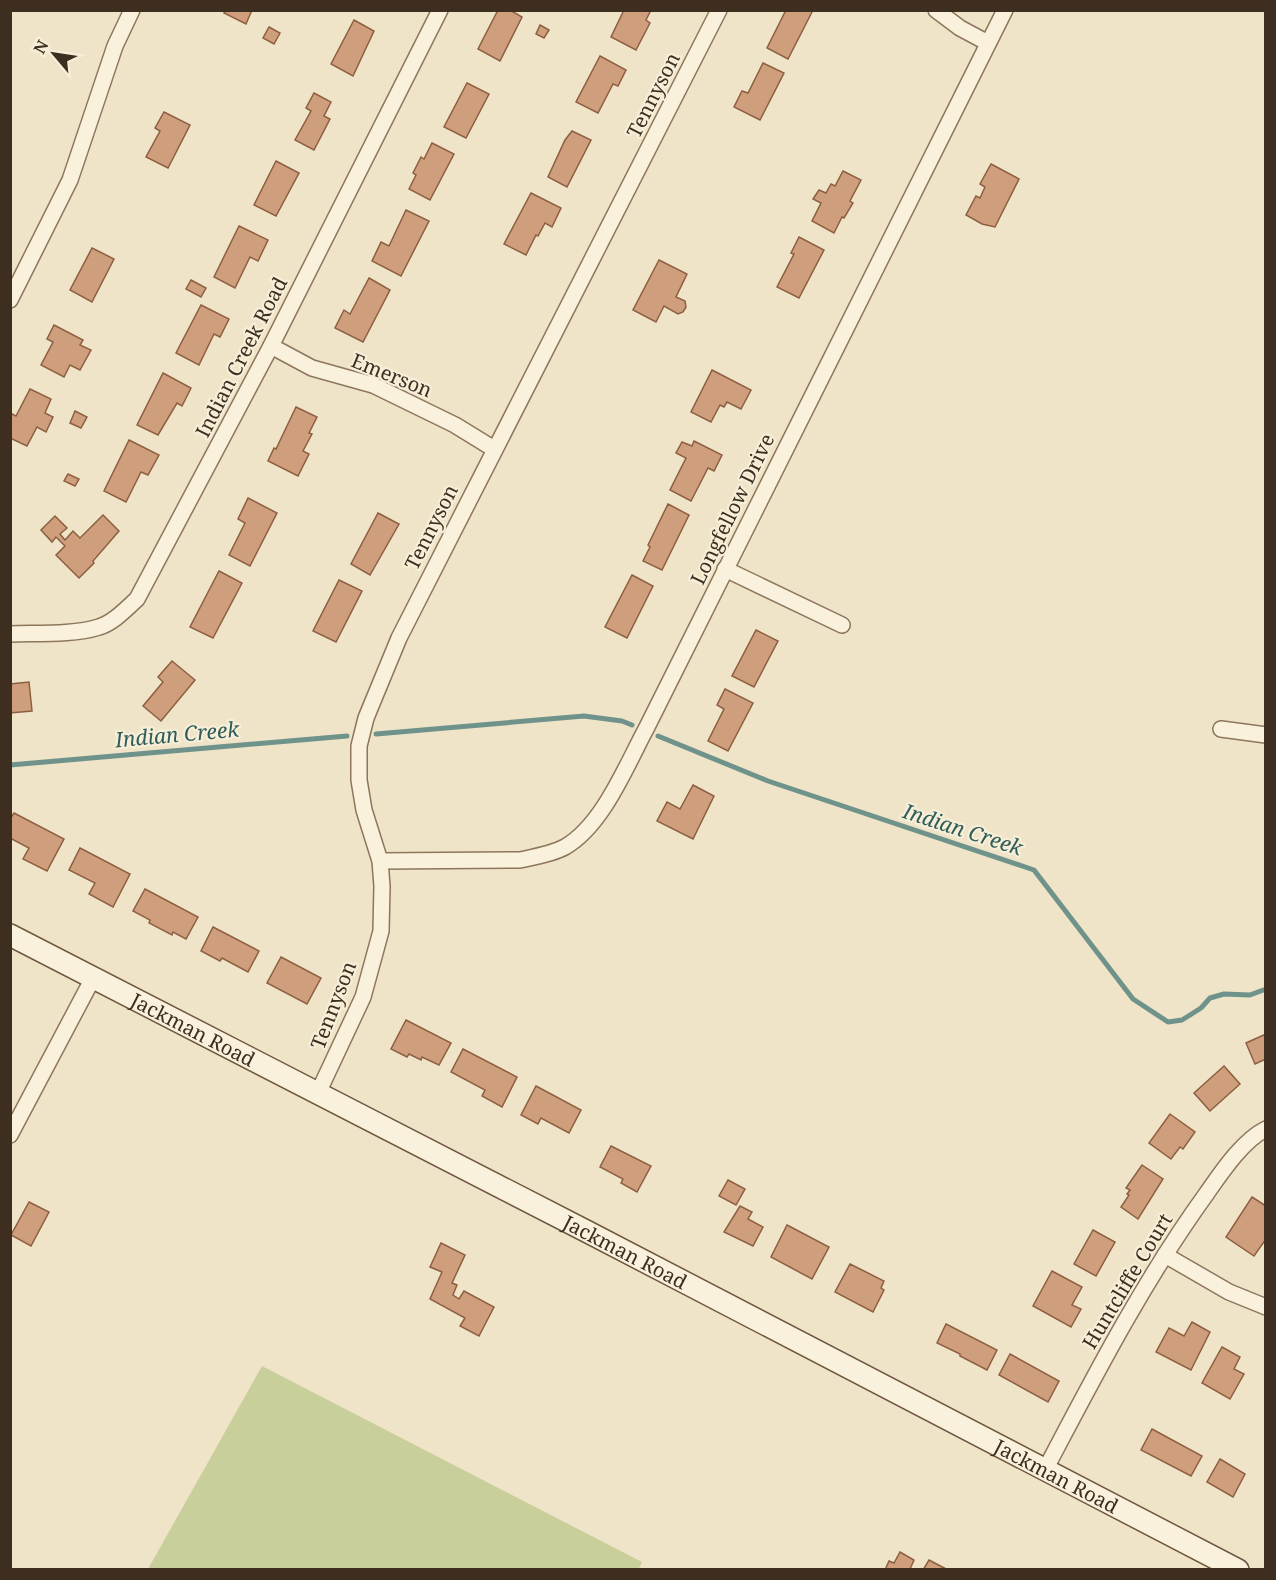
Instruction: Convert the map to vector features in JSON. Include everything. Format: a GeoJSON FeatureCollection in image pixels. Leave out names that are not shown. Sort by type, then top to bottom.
{"type":"FeatureCollection","features":[{"type":"Feature","properties":{"kind":"street"},"geometry":{"type":"LineString","coordinates":[[10,300],[70,180],[115,46],[132,10]]}},
{"type":"Feature","properties":{"kind":"street","name":"Indian Creek Road"},"geometry":{"type":"LineString","coordinates":[[10,634],[74,631],[100,627],[137,599],[271,346],[440,10]]}},
{"type":"Feature","properties":{"kind":"street","name":"Tennyson"},"geometry":{"type":"LineString","coordinates":[[318,1093],[363,997],[381,931],[380,861],[364,810],[358,780],[359,746],[366,718],[399,638],[720,10]]}},
{"type":"Feature","properties":{"kind":"street"},"geometry":{"type":"LineString","coordinates":[[936,10],[960,28],[988,43]]}},
{"type":"Feature","properties":{"kind":"street","name":"Longfellow Drive"},"geometry":{"type":"LineString","coordinates":[[380,861],[520,860],[542,855],[565,847],[587,829],[606,804],[1005,10]]}},
{"type":"Feature","properties":{"kind":"street","name":"Emerson"},"geometry":{"type":"LineString","coordinates":[[271,346],[312,368],[373,385],[454,425],[494,449]]}},
{"type":"Feature","properties":{"kind":"street"},"geometry":{"type":"LineString","coordinates":[[725,569],[842,625]]}},
{"type":"Feature","properties":{"kind":"street"},"geometry":{"type":"LineString","coordinates":[[1221,729],[1266,735]]}},
{"type":"Feature","properties":{"kind":"street","name":"Jackman Road"},"geometry":{"type":"LineString","coordinates":[[10,935],[1238,1569]]}},
{"type":"Feature","properties":{"kind":"street"},"geometry":{"type":"LineString","coordinates":[[10,1135],[93,978]]}},
{"type":"Feature","properties":{"kind":"street","name":"Huntcliffe Court"},"geometry":{"type":"LineString","coordinates":[[1045,1470],[1129,1312],[1178,1232],[1220,1174],[1241,1150],[1266,1129]]}},
{"type":"Feature","properties":{"kind":"street"},"geometry":{"type":"LineString","coordinates":[[1165,1255],[1229,1292],[1266,1307]]}},
{"type":"Feature","properties":{"kind":"green space"},"geometry":{"type":"Polygon","coordinates":[[[262,1366],[642,1562],[639,1569],[148,1569],[262,1366]]]}},
{"type":"Feature","properties":{"kind":"building"},"geometry":{"type":"Polygon","coordinates":[[[226,10],[252,10],[246,24],[224,13],[226,10]]]}},
{"type":"Feature","properties":{"kind":"building"},"geometry":{"type":"Polygon","coordinates":[[[498,10],[510,10],[522,17],[500,61],[478,49],[498,10]]]}},
{"type":"Feature","properties":{"kind":"building"},"geometry":{"type":"Polygon","coordinates":[[[624,10],[651,10],[646,20],[650,23],[636,50],[611,37],[624,10]]]}},
{"type":"Feature","properties":{"kind":"building"},"geometry":{"type":"Polygon","coordinates":[[[786,10],[813,10],[788,59],[767,48],[786,10]]]}},
{"type":"Feature","properties":{"kind":"building"},"geometry":{"type":"Polygon","coordinates":[[[354,20],[374,31],[353,76],[331,64],[354,20]]]}},
{"type":"Feature","properties":{"kind":"building"},"geometry":{"type":"Polygon","coordinates":[[[540,25],[549,30],[544,38],[536,34],[540,25]]]}},
{"type":"Feature","properties":{"kind":"building"},"geometry":{"type":"Polygon","coordinates":[[[269,27],[280,33],[274,44],[263,38],[269,27]]]}},
{"type":"Feature","properties":{"kind":"building"},"geometry":{"type":"Polygon","coordinates":[[[600,56],[626,70],[618,86],[613,84],[598,113],[576,102],[600,56]]]}},
{"type":"Feature","properties":{"kind":"building"},"geometry":{"type":"Polygon","coordinates":[[[763,63],[784,73],[760,120],[734,107],[742,91],[748,93],[763,63]]]}},
{"type":"Feature","properties":{"kind":"building"},"geometry":{"type":"Polygon","coordinates":[[[467,83],[489,94],[466,138],[444,127],[467,83]]]}},
{"type":"Feature","properties":{"kind":"building"},"geometry":{"type":"Polygon","coordinates":[[[314,93],[331,102],[324,116],[330,119],[314,150],[295,140],[311,111],[306,108],[314,93]]]}},
{"type":"Feature","properties":{"kind":"building"},"geometry":{"type":"Polygon","coordinates":[[[164,112],[190,125],[168,168],[146,157],[160,131],[155,128],[164,112]]]}},
{"type":"Feature","properties":{"kind":"building"},"geometry":{"type":"Polygon","coordinates":[[[572,131],[591,140],[567,187],[548,177],[565,140],[572,131]]]}},
{"type":"Feature","properties":{"kind":"building"},"geometry":{"type":"Polygon","coordinates":[[[432,143],[454,154],[430,200],[409,189],[416,175],[413,173],[421,157],[424,159],[432,143]]]}},
{"type":"Feature","properties":{"kind":"building"},"geometry":{"type":"Polygon","coordinates":[[[276,161],[299,173],[276,216],[254,205],[276,161]]]}},
{"type":"Feature","properties":{"kind":"building"},"geometry":{"type":"Polygon","coordinates":[[[991,164],[1019,179],[995,227],[982,224],[966,215],[976,196],[980,198],[985,187],[980,184],[991,164]]]}},
{"type":"Feature","properties":{"kind":"building"},"geometry":{"type":"Polygon","coordinates":[[[843,171],[861,180],[850,201],[853,203],[844,218],[842,217],[834,233],[812,221],[821,203],[813,199],[819,190],[826,193],[831,184],[835,186],[843,171]]]}},
{"type":"Feature","properties":{"kind":"building"},"geometry":{"type":"Polygon","coordinates":[[[531,193],[561,208],[552,227],[545,223],[526,255],[504,244],[531,193]]]}},
{"type":"Feature","properties":{"kind":"building"},"geometry":{"type":"Polygon","coordinates":[[[406,210],[429,221],[401,276],[372,261],[381,242],[389,246],[406,210]]]}},
{"type":"Feature","properties":{"kind":"building"},"geometry":{"type":"Polygon","coordinates":[[[239,226],[268,240],[258,261],[250,257],[235,288],[214,277],[239,226]]]}},
{"type":"Feature","properties":{"kind":"building"},"geometry":{"type":"Polygon","coordinates":[[[799,237],[824,250],[799,298],[777,287],[794,254],[791,253],[799,237]]]}},
{"type":"Feature","properties":{"kind":"building"},"geometry":{"type":"Polygon","coordinates":[[[92,248],[114,259],[92,302],[70,290],[92,248]]]}},
{"type":"Feature","properties":{"kind":"building"},"geometry":{"type":"Polygon","coordinates":[[[659,260],[687,274],[676,297],[685,301],[686,307],[678,314],[664,306],[656,322],[633,310],[659,260]]]}},
{"type":"Feature","properties":{"kind":"building"},"geometry":{"type":"Polygon","coordinates":[[[369,278],[390,290],[363,342],[335,328],[344,310],[350,314],[369,278]]]}},
{"type":"Feature","properties":{"kind":"building"},"geometry":{"type":"Polygon","coordinates":[[[191,280],[206,288],[201,297],[186,289],[191,280]]]}},
{"type":"Feature","properties":{"kind":"building"},"geometry":{"type":"Polygon","coordinates":[[[201,305],[229,319],[220,337],[214,334],[199,365],[176,353],[201,305]]]}},
{"type":"Feature","properties":{"kind":"building"},"geometry":{"type":"Polygon","coordinates":[[[54,325],[83,340],[80,345],[91,350],[80,370],[70,365],[64,377],[41,365],[53,342],[47,339],[54,325]]]}},
{"type":"Feature","properties":{"kind":"building"},"geometry":{"type":"Polygon","coordinates":[[[712,370],[751,390],[741,409],[727,402],[724,407],[720,405],[711,422],[691,412],[712,370]]]}},
{"type":"Feature","properties":{"kind":"building"},"geometry":{"type":"Polygon","coordinates":[[[163,373],[191,388],[182,406],[177,403],[158,435],[137,425],[163,373]]]}},
{"type":"Feature","properties":{"kind":"building"},"geometry":{"type":"Polygon","coordinates":[[[30,389],[51,399],[45,413],[53,417],[46,432],[37,427],[27,446],[10,438],[10,413],[16,416],[30,389]]]}},
{"type":"Feature","properties":{"kind":"building"},"geometry":{"type":"Polygon","coordinates":[[[296,407],[317,417],[309,433],[312,434],[303,451],[309,454],[298,476],[268,461],[296,407]]]}},
{"type":"Feature","properties":{"kind":"building"},"geometry":{"type":"Polygon","coordinates":[[[75,411],[87,417],[81,428],[70,423],[75,411]]]}},
{"type":"Feature","properties":{"kind":"building"},"geometry":{"type":"Polygon","coordinates":[[[129,440],[159,455],[148,475],[141,472],[126,502],[104,491],[129,440]]]}},
{"type":"Feature","properties":{"kind":"building"},"geometry":{"type":"Polygon","coordinates":[[[694,441],[722,455],[714,471],[708,468],[691,501],[670,490],[686,458],[676,453],[682,442],[692,446],[694,441]]]}},
{"type":"Feature","properties":{"kind":"building"},"geometry":{"type":"Polygon","coordinates":[[[68,474],[79,479],[75,486],[64,481],[68,474]]]}},
{"type":"Feature","properties":{"kind":"building"},"geometry":{"type":"Polygon","coordinates":[[[248,498],[277,513],[250,566],[229,555],[245,523],[238,519],[248,498]]]}},
{"type":"Feature","properties":{"kind":"building"},"geometry":{"type":"Polygon","coordinates":[[[668,504],[689,515],[662,570],[643,561],[650,547],[648,545],[668,504]]]}},
{"type":"Feature","properties":{"kind":"building"},"geometry":{"type":"Polygon","coordinates":[[[378,513],[399,524],[370,575],[351,564],[378,513]]]}},
{"type":"Feature","properties":{"kind":"building"},"geometry":{"type":"Polygon","coordinates":[[[103,515],[119,531],[79,578],[56,555],[65,546],[56,537],[52,542],[41,530],[55,516],[67,528],[60,534],[65,540],[73,531],[80,538],[103,515]]]}},
{"type":"Feature","properties":{"kind":"building"},"geometry":{"type":"Polygon","coordinates":[[[219,571],[242,583],[213,638],[190,627],[219,571]]]}},
{"type":"Feature","properties":{"kind":"building"},"geometry":{"type":"Polygon","coordinates":[[[632,575],[653,586],[627,638],[605,627],[632,575]]]}},
{"type":"Feature","properties":{"kind":"building"},"geometry":{"type":"Polygon","coordinates":[[[339,580],[362,591],[336,642],[313,631],[339,580]]]}},
{"type":"Feature","properties":{"kind":"building"},"geometry":{"type":"Polygon","coordinates":[[[756,630],[778,641],[754,687],[732,676],[756,630]]]}},
{"type":"Feature","properties":{"kind":"building"},"geometry":{"type":"Polygon","coordinates":[[[172,661],[195,680],[161,721],[143,706],[163,682],[158,677],[172,661]]]}},
{"type":"Feature","properties":{"kind":"building"},"geometry":{"type":"Polygon","coordinates":[[[29,682],[32,711],[10,713],[10,684],[29,682]]]}},
{"type":"Feature","properties":{"kind":"building"},"geometry":{"type":"Polygon","coordinates":[[[725,689],[753,703],[728,751],[708,741],[724,709],[717,705],[725,689]]]}},
{"type":"Feature","properties":{"kind":"building"},"geometry":{"type":"Polygon","coordinates":[[[693,785],[714,796],[693,839],[657,821],[667,802],[680,809],[693,785]]]}},
{"type":"Feature","properties":{"kind":"building"},"geometry":{"type":"Polygon","coordinates":[[[14,813],[64,839],[47,871],[23,859],[29,848],[10,838],[10,819],[14,813]]]}},
{"type":"Feature","properties":{"kind":"building"},"geometry":{"type":"Polygon","coordinates":[[[80,848],[130,874],[113,907],[89,894],[95,883],[69,870],[80,848]]]}},
{"type":"Feature","properties":{"kind":"building"},"geometry":{"type":"Polygon","coordinates":[[[145,889],[198,917],[186,939],[173,932],[172,935],[149,923],[150,920],[133,911],[145,889]]]}},
{"type":"Feature","properties":{"kind":"building"},"geometry":{"type":"Polygon","coordinates":[[[213,927],[259,951],[248,972],[222,958],[220,961],[201,951],[213,927]]]}},
{"type":"Feature","properties":{"kind":"building"},"geometry":{"type":"Polygon","coordinates":[[[281,957],[321,978],[307,1004],[267,983],[281,957]]]}},
{"type":"Feature","properties":{"kind":"building"},"geometry":{"type":"Polygon","coordinates":[[[406,1020],[451,1043],[439,1065],[422,1057],[421,1060],[409,1054],[407,1057],[391,1049],[406,1020]]]}},
{"type":"Feature","properties":{"kind":"building"},"geometry":{"type":"Polygon","coordinates":[[[1266,1034],[1266,1059],[1255,1064],[1246,1043],[1266,1034]]]}},
{"type":"Feature","properties":{"kind":"building"},"geometry":{"type":"Polygon","coordinates":[[[463,1049],[517,1077],[502,1107],[482,1096],[485,1090],[451,1072],[463,1049]]]}},
{"type":"Feature","properties":{"kind":"building"},"geometry":{"type":"Polygon","coordinates":[[[1224,1066],[1240,1084],[1210,1111],[1194,1093],[1224,1066]]]}},
{"type":"Feature","properties":{"kind":"building"},"geometry":{"type":"Polygon","coordinates":[[[536,1086],[581,1110],[569,1133],[541,1118],[538,1124],[521,1115],[536,1086]]]}},
{"type":"Feature","properties":{"kind":"building"},"geometry":{"type":"Polygon","coordinates":[[[1170,1114],[1195,1132],[1183,1149],[1180,1147],[1171,1159],[1149,1143],[1170,1114]]]}},
{"type":"Feature","properties":{"kind":"building"},"geometry":{"type":"Polygon","coordinates":[[[611,1146],[651,1166],[637,1192],[621,1183],[623,1179],[600,1167],[611,1146]]]}},
{"type":"Feature","properties":{"kind":"building"},"geometry":{"type":"Polygon","coordinates":[[[1142,1165],[1163,1179],[1138,1219],[1121,1207],[1129,1195],[1127,1194],[1130,1190],[1126,1188],[1142,1165]]]}},
{"type":"Feature","properties":{"kind":"building"},"geometry":{"type":"Polygon","coordinates":[[[728,1180],[745,1189],[736,1205],[719,1196],[728,1180]]]}},
{"type":"Feature","properties":{"kind":"building"},"geometry":{"type":"Polygon","coordinates":[[[1252,1197],[1266,1206],[1266,1239],[1254,1256],[1226,1237],[1252,1197]]]}},
{"type":"Feature","properties":{"kind":"building"},"geometry":{"type":"Polygon","coordinates":[[[29,1202],[49,1212],[31,1246],[11,1235],[29,1202]]]}},
{"type":"Feature","properties":{"kind":"building"},"geometry":{"type":"Polygon","coordinates":[[[740,1206],[752,1212],[748,1219],[763,1227],[753,1246],[724,1232],[740,1206]]]}},
{"type":"Feature","properties":{"kind":"building"},"geometry":{"type":"Polygon","coordinates":[[[787,1225],[829,1247],[812,1279],[771,1257],[787,1225]]]}},
{"type":"Feature","properties":{"kind":"building"},"geometry":{"type":"Polygon","coordinates":[[[1093,1230],[1115,1242],[1096,1276],[1074,1264],[1093,1230]]]}},
{"type":"Feature","properties":{"kind":"building"},"geometry":{"type":"Polygon","coordinates":[[[441,1243],[465,1255],[452,1283],[457,1285],[453,1295],[459,1299],[464,1291],[494,1307],[479,1336],[460,1326],[465,1318],[430,1299],[442,1272],[430,1267],[441,1243]]]}},
{"type":"Feature","properties":{"kind":"building"},"geometry":{"type":"Polygon","coordinates":[[[850,1264],[884,1281],[881,1288],[884,1290],[873,1312],[835,1292],[850,1264]]]}},
{"type":"Feature","properties":{"kind":"building"},"geometry":{"type":"Polygon","coordinates":[[[1052,1271],[1082,1287],[1072,1305],[1081,1309],[1071,1327],[1033,1306],[1052,1271]]]}},
{"type":"Feature","properties":{"kind":"building"},"geometry":{"type":"Polygon","coordinates":[[[1192,1322],[1210,1332],[1191,1370],[1156,1352],[1169,1328],[1184,1336],[1192,1322]]]}},
{"type":"Feature","properties":{"kind":"building"},"geometry":{"type":"Polygon","coordinates":[[[946,1324],[997,1350],[987,1370],[937,1343],[946,1324]]]}},
{"type":"Feature","properties":{"kind":"building"},"geometry":{"type":"Polygon","coordinates":[[[1222,1347],[1240,1357],[1234,1369],[1244,1374],[1230,1399],[1202,1383],[1222,1347]]]}},
{"type":"Feature","properties":{"kind":"building"},"geometry":{"type":"Polygon","coordinates":[[[1010,1354],[1059,1381],[1048,1402],[999,1375],[1010,1354]]]}},
{"type":"Feature","properties":{"kind":"building"},"geometry":{"type":"Polygon","coordinates":[[[1152,1429],[1202,1456],[1191,1476],[1141,1450],[1152,1429]]]}},
{"type":"Feature","properties":{"kind":"building"},"geometry":{"type":"Polygon","coordinates":[[[1220,1459],[1245,1474],[1233,1497],[1207,1482],[1220,1459]]]}},
{"type":"Feature","properties":{"kind":"building"},"geometry":{"type":"Polygon","coordinates":[[[900,1552],[914,1560],[911,1570],[885,1570],[889,1561],[894,1563],[900,1552]]]}},
{"type":"Feature","properties":{"kind":"building"},"geometry":{"type":"Polygon","coordinates":[[[929,1560],[948,1570],[923,1570],[929,1560]]]}},
{"type":"Feature","properties":{"kind":"waterway","name":"Indian Creek"},"geometry":{"type":"LineString","coordinates":[[376,734],[584,716],[622,721],[632,725]]}},
{"type":"Feature","properties":{"kind":"waterway","name":"Indian Creek"},"geometry":{"type":"LineString","coordinates":[[10,765],[347,736]]}},
{"type":"Feature","properties":{"kind":"waterway","name":"Indian Creek"},"geometry":{"type":"LineString","coordinates":[[658,736],[768,781],[1034,870],[1133,999],[1168,1022],[1182,1020],[1201,1008],[1210,998],[1224,994],[1250,995],[1266,989]]}}]}
